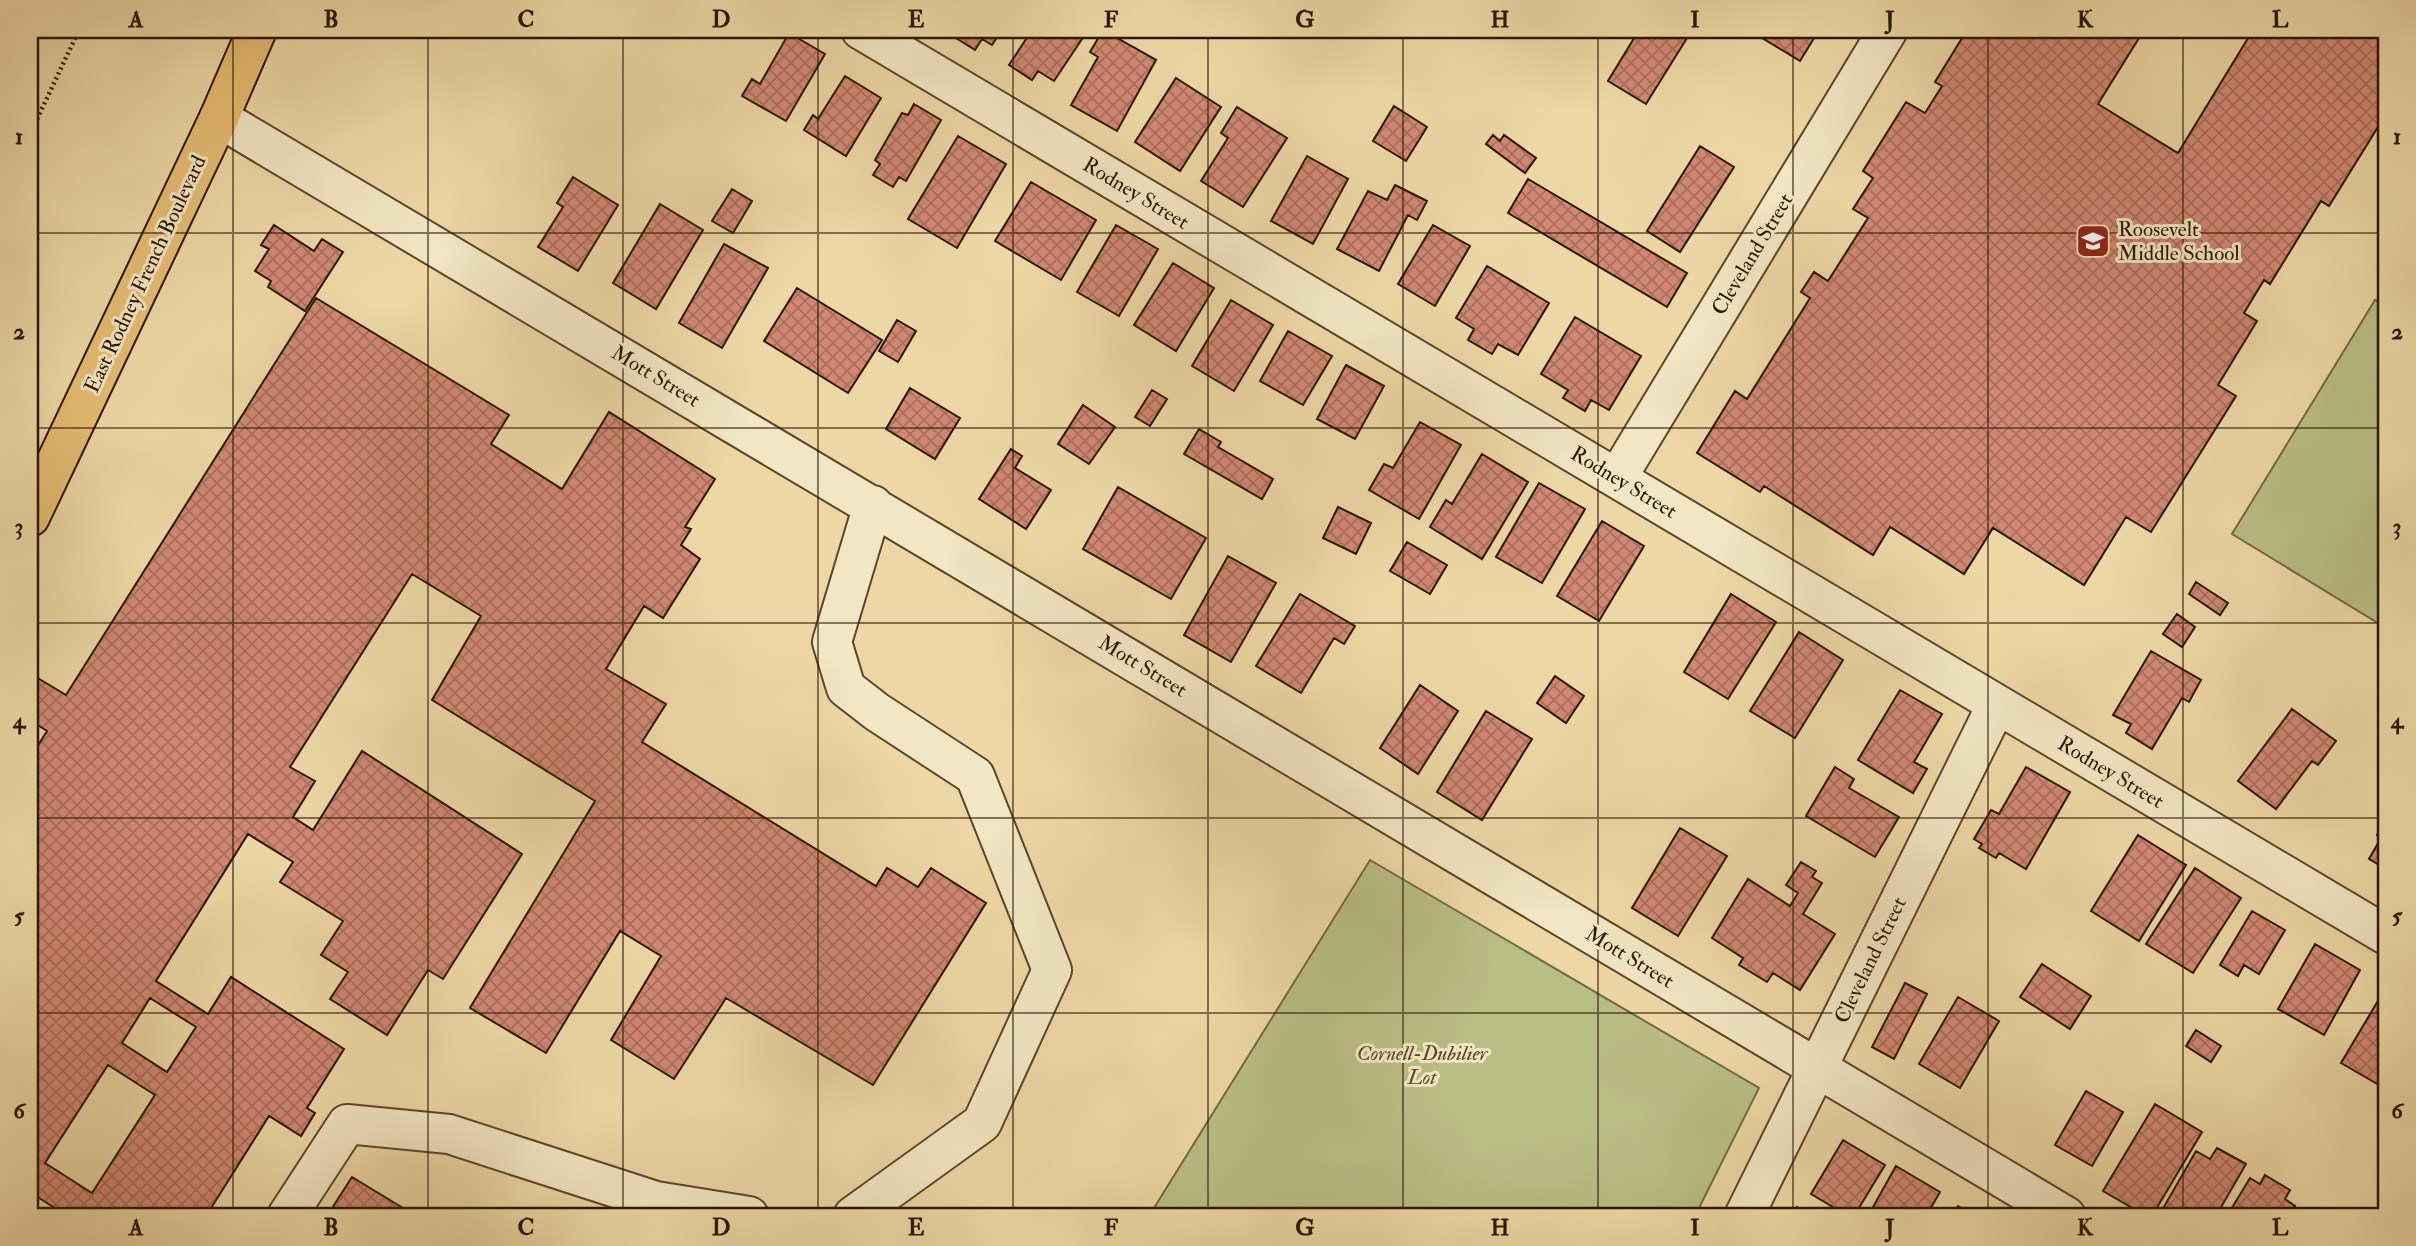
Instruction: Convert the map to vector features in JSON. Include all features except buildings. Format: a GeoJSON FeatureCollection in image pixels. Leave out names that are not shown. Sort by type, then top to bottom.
{"type":"FeatureCollection","features":[{"type":"Feature","properties":{"kind":"main road","name":"East Rodney French Boulevard"},"geometry":{"type":"LineString","coordinates":[[30,517],[219,118],[257,30]]}},
{"type":"Feature","properties":{"kind":"street","name":"Rodney Street"},"geometry":{"type":"LineString","coordinates":[[861,30],[2386,935]]}},
{"type":"Feature","properties":{"kind":"street","name":"Cleveland Street"},"geometry":{"type":"LineString","coordinates":[[1617,478],[1888,30]]}},
{"type":"Feature","properties":{"kind":"street","name":"Mott Street"},"geometry":{"type":"LineString","coordinates":[[219,118],[2066,1216]]}},
{"type":"Feature","properties":{"kind":"street"},"geometry":{"type":"LineString","coordinates":[[853,1216],[982,1123],[1052,970],[975,776],[877,712],[846,688],[832,642],[873,505]]}},
{"type":"Feature","properties":{"kind":"street","name":"Cleveland Street"},"geometry":{"type":"LineString","coordinates":[[1744,1216],[1997,704]]}},
{"type":"Feature","properties":{"kind":"street"},"geometry":{"type":"LineString","coordinates":[[287,1216],[346,1124],[449,1133],[656,1201],[749,1216]]}},
{"type":"Feature","properties":{"kind":"path"},"geometry":{"type":"LineString","coordinates":[[30,134],[79,30]]}},
{"type":"Feature","properties":{"kind":"green space"},"geometry":{"type":"Polygon","coordinates":[[[2375,300],[2386,307],[2386,628],[2232,534],[2375,300]]]}},
{"type":"Feature","properties":{"kind":"green space","name":"Cornell-Dubilier Lot"},"geometry":{"type":"Polygon","coordinates":[[[1370,860],[1759,1088],[1695,1216],[1149,1216],[1370,860]]]}},
{"type":"Feature","properties":{"kind":"place","name":"Roosevelt Middle School"},"geometry":{"type":"Point","coordinates":[2093,241]}}]}
